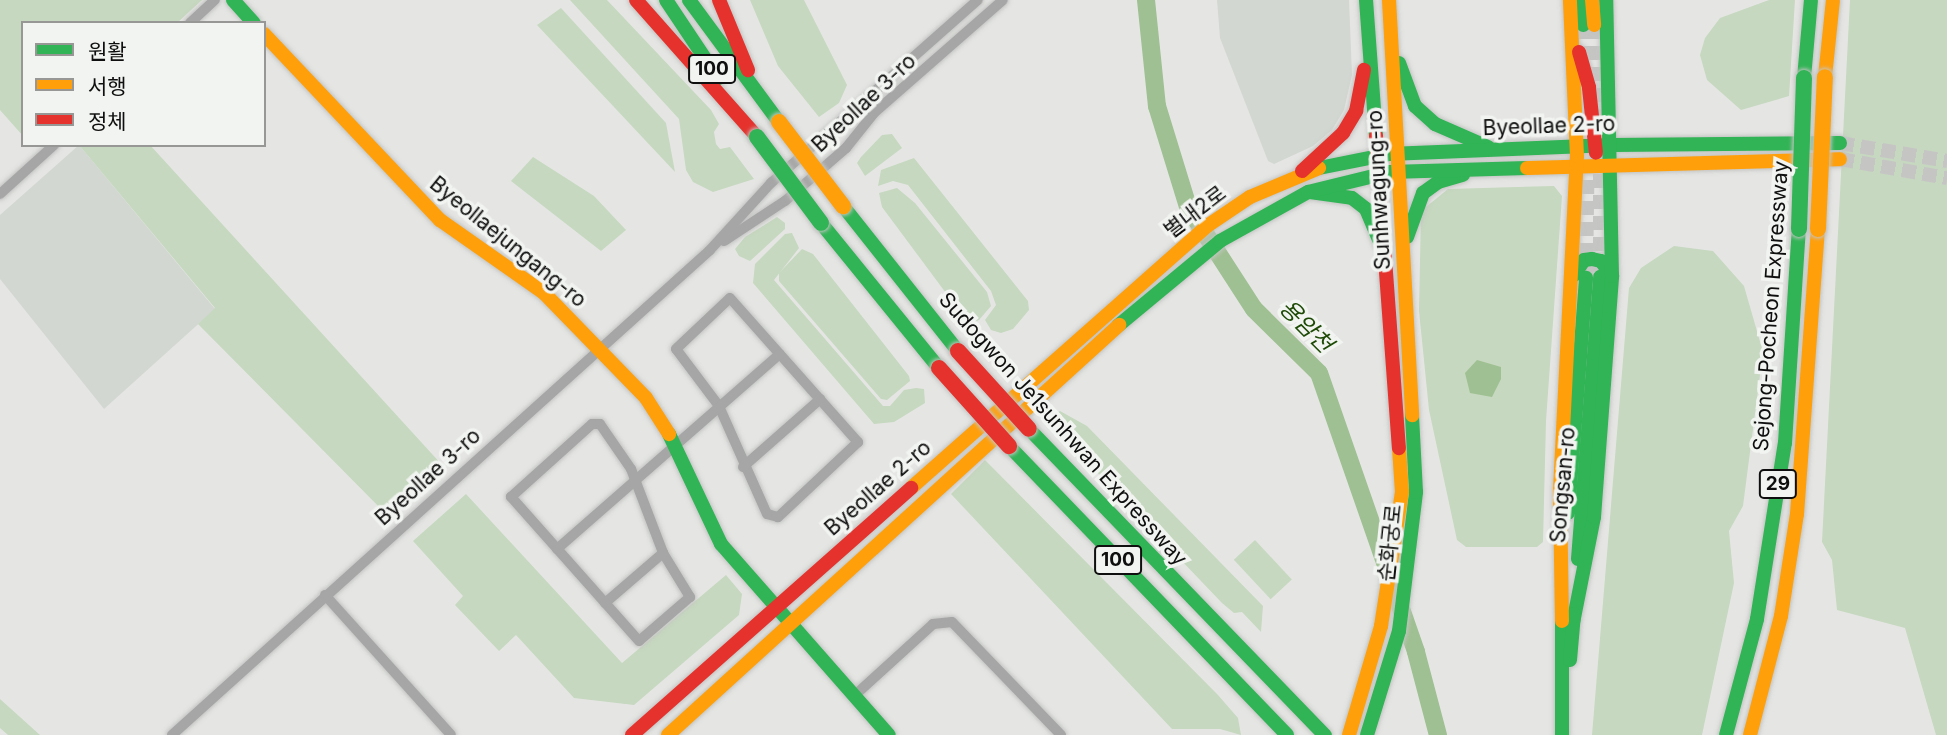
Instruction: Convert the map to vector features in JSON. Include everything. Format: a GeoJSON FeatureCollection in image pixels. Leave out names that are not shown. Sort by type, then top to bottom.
{"type":"FeatureCollection","features":[{"type":"Feature","properties":{"kind":"main road"},"geometry":{"type":"LineString","coordinates":[[233,0],[252,21]]}},
{"type":"Feature","properties":{"kind":"main road"},"geometry":{"type":"LineString","coordinates":[[636,0],[757,137]]}},
{"type":"Feature","properties":{"kind":"main road","name":"100"},"geometry":{"type":"LineString","coordinates":[[666,0],[757,137],[821,223],[939,368],[1009,446],[1287,735]]}},
{"type":"Feature","properties":{"kind":"main road","name":"Sudogwon Je1sunhwan Expressway"},"geometry":{"type":"LineString","coordinates":[[689,0],[843,206],[958,351],[1234,645],[1325,735]]}},
{"type":"Feature","properties":{"kind":"main road"},"geometry":{"type":"LineString","coordinates":[[719,0],[754,81],[779,122]]}},
{"type":"Feature","properties":{"kind":"main road","name":"Sunhwagung-ro"},"geometry":{"type":"LineString","coordinates":[[1366,0],[1394,344]]}},
{"type":"Feature","properties":{"kind":"main road","name":"Sunhwagung-ro"},"geometry":{"type":"LineString","coordinates":[[1389,0],[1411,378]]}},
{"type":"Feature","properties":{"kind":"main road"},"geometry":{"type":"LineString","coordinates":[[1570,0],[1587,32],[1589,88],[1603,145]]}},
{"type":"Feature","properties":{"kind":"main road"},"geometry":{"type":"LineString","coordinates":[[1562,735],[1567,622],[1560,490],[1593,277],[1604,165],[1581,0]]}},
{"type":"Feature","properties":{"kind":"main road"},"geometry":{"type":"LineString","coordinates":[[1567,622],[1594,517],[1593,277],[1576,166],[1592,0]]}},
{"type":"Feature","properties":{"kind":"main road"},"geometry":{"type":"LineString","coordinates":[[1587,32],[1606,0]]}},
{"type":"Feature","properties":{"kind":"main road","name":"Sejong-Pocheon Expressway"},"geometry":{"type":"LineString","coordinates":[[1726,735],[1757,618],[1784,443],[1799,229],[1804,78],[1811,0]]}},
{"type":"Feature","properties":{"kind":"main road","name":"Sejong-Pocheon Expressway"},"geometry":{"type":"LineString","coordinates":[[1750,735],[1781,616],[1797,514],[1818,229],[1825,77],[1833,0]]}},
{"type":"Feature","properties":{"kind":"main road"},"geometry":{"type":"LineString","coordinates":[[1391,30],[1404,82],[1415,106],[1435,124],[1492,149]]}},
{"type":"Feature","properties":{"kind":"main road"},"geometry":{"type":"LineString","coordinates":[[1293,179],[1343,133],[1356,111],[1368,33]]}},
{"type":"Feature","properties":{"kind":"main road","name":"Byeollaejungang-ro"},"geometry":{"type":"LineString","coordinates":[[266,36],[440,220],[544,293],[646,398],[676,444],[720,544],[889,735]]}},
{"type":"Feature","properties":{"kind":"main road","name":"Byeollae 2-ro"},"geometry":{"type":"LineString","coordinates":[[1266,190],[1327,165],[1398,153],[1603,145],[1840,151],[1604,165],[1379,174],[1308,192],[1275,209]]}},
{"type":"Feature","properties":{"kind":"main road"},"geometry":{"type":"LineString","coordinates":[[1403,252],[1423,192],[1438,182],[1489,169]]}},
{"type":"Feature","properties":{"kind":"main road","name":"별내2로"},"geometry":{"type":"LineString","coordinates":[[1158,279],[1207,226],[1266,190]]}},
{"type":"Feature","properties":{"kind":"main road"},"geometry":{"type":"LineString","coordinates":[[1308,192],[1352,198],[1366,209],[1386,256]]}},
{"type":"Feature","properties":{"kind":"main road","name":"별내2로"},"geometry":{"type":"LineString","coordinates":[[1158,279],[1275,209]]}},
{"type":"Feature","properties":{"kind":"main road","name":"Byeollae 2-ro"},"geometry":{"type":"LineString","coordinates":[[632,735],[774,605],[1158,279]]}},
{"type":"Feature","properties":{"kind":"main road","name":"Byeollae 2-ro"},"geometry":{"type":"LineString","coordinates":[[668,735],[1158,279]]}},
{"type":"Feature","properties":{"kind":"main road","name":"순화궁로"},"geometry":{"type":"LineString","coordinates":[[1349,735],[1394,562],[1402,492],[1394,344]]}},
{"type":"Feature","properties":{"kind":"main road","name":"순화궁로"},"geometry":{"type":"LineString","coordinates":[[1367,735],[1399,631],[1410,563],[1416,492],[1411,378]]}},
{"type":"Feature","properties":{"kind":"street"},"geometry":{"type":"LineString","coordinates":[[192,21],[215,0]]}},
{"type":"Feature","properties":{"kind":"street","name":"Byeollae 3-ro"},"geometry":{"type":"LineString","coordinates":[[172,735],[324,595],[710,250],[771,183],[978,0]]}},
{"type":"Feature","properties":{"kind":"street","name":"Byeollae 3-ro"},"geometry":{"type":"LineString","coordinates":[[710,250],[785,201],[846,148],[874,113],[1003,0]]}},
{"type":"Feature","properties":{"kind":"street"},"geometry":{"type":"LineString","coordinates":[[0,194],[52,147]]}},
{"type":"Feature","properties":{"kind":"street"},"geometry":{"type":"LineString","coordinates":[[730,298],[780,354],[858,442],[778,517],[767,514],[743,467],[719,406],[676,349],[730,298]]}},
{"type":"Feature","properties":{"kind":"street"},"geometry":{"type":"LineString","coordinates":[[557,549],[780,354]]}},
{"type":"Feature","properties":{"kind":"street"},"geometry":{"type":"LineString","coordinates":[[743,467],[820,399]]}},
{"type":"Feature","properties":{"kind":"street"},"geometry":{"type":"LineString","coordinates":[[592,424],[600,425],[637,481],[663,553],[690,597],[639,641],[511,497],[592,424]]}},
{"type":"Feature","properties":{"kind":"street"},"geometry":{"type":"LineString","coordinates":[[605,603],[663,553]]}},
{"type":"Feature","properties":{"kind":"street"},"geometry":{"type":"LineString","coordinates":[[324,595],[451,735]]}},
{"type":"Feature","properties":{"kind":"street"},"geometry":{"type":"LineString","coordinates":[[854,696],[933,624],[952,622],[1061,735]]}},
{"type":"Feature","properties":{"kind":"shaded area"},"geometry":{"type":"Polygon","coordinates":[[[0,0],[202,0],[179,21],[21,21],[21,134],[0,110],[0,0]]]}},
{"type":"Feature","properties":{"kind":"shaded area"},"geometry":{"type":"Polygon","coordinates":[[[570,0],[607,0],[711,110],[719,124],[714,132],[716,144],[720,149],[730,147],[754,179],[713,192],[693,182],[686,170],[679,119],[570,0]]]}},
{"type":"Feature","properties":{"kind":"shaded area"},"geometry":{"type":"Polygon","coordinates":[[[750,0],[804,0],[847,85],[839,103],[819,117],[778,66],[750,0]]]}},
{"type":"Feature","properties":{"kind":"shaded area"},"geometry":{"type":"Polygon","coordinates":[[[1217,0],[1349,0],[1352,75],[1344,110],[1332,130],[1313,146],[1274,164],[1268,161],[1220,38],[1217,0]]]}},
{"type":"Feature","properties":{"kind":"shaded area"},"geometry":{"type":"Polygon","coordinates":[[[1769,0],[1795,0],[1789,96],[1741,110],[1707,80],[1700,55],[1705,38],[1720,18],[1769,0]]]}},
{"type":"Feature","properties":{"kind":"shaded area"},"geometry":{"type":"Polygon","coordinates":[[[1850,0],[1947,0],[1947,735],[1936,735],[1905,628],[1837,610],[1832,560],[1822,542],[1850,0]]]}},
{"type":"Feature","properties":{"kind":"shaded area"},"geometry":{"type":"Polygon","coordinates":[[[561,8],[666,123],[675,172],[537,25],[561,8]]]}},
{"type":"Feature","properties":{"kind":"shaded area"},"geometry":{"type":"Polygon","coordinates":[[[892,134],[902,148],[865,176],[857,163],[882,135],[892,134]]]}},
{"type":"Feature","properties":{"kind":"shaded area"},"geometry":{"type":"Polygon","coordinates":[[[77,147],[81,147],[215,309],[104,409],[0,279],[0,215],[77,147]]]}},
{"type":"Feature","properties":{"kind":"shaded area"},"geometry":{"type":"Polygon","coordinates":[[[81,147],[152,147],[443,466],[388,516],[198,324],[215,308],[81,147]]]}},
{"type":"Feature","properties":{"kind":"shaded area"},"geometry":{"type":"Polygon","coordinates":[[[533,157],[594,196],[626,230],[601,251],[511,181],[533,157]]]}},
{"type":"Feature","properties":{"kind":"shaded area"},"geometry":{"type":"Polygon","coordinates":[[[914,158],[1028,301],[1029,310],[1013,329],[1001,333],[991,330],[985,320],[996,305],[991,291],[908,185],[893,181],[878,186],[881,170],[914,158]]]}},
{"type":"Feature","properties":{"kind":"shaded area"},"geometry":{"type":"Polygon","coordinates":[[[1554,186],[1562,196],[1546,421],[1543,542],[1537,547],[1466,547],[1457,540],[1429,410],[1419,311],[1421,211],[1448,189],[1554,186]]]}},
{"type":"Feature","properties":{"kind":"shaded area"},"geometry":{"type":"Polygon","coordinates":[[[897,188],[915,203],[987,292],[991,306],[979,320],[973,323],[963,316],[882,207],[879,193],[897,188]]]}},
{"type":"Feature","properties":{"kind":"shaded area"},"geometry":{"type":"Polygon","coordinates":[[[777,217],[785,223],[785,229],[750,261],[739,256],[735,249],[745,237],[777,217]]]}},
{"type":"Feature","properties":{"kind":"shaded area"},"geometry":{"type":"Polygon","coordinates":[[[792,233],[799,248],[774,280],[883,406],[890,406],[904,390],[916,388],[924,389],[925,403],[894,422],[874,424],[753,283],[755,264],[785,234],[792,233]]]}},
{"type":"Feature","properties":{"kind":"shaded area"},"geometry":{"type":"Polygon","coordinates":[[[1674,246],[1713,251],[1744,286],[1763,352],[1743,506],[1729,531],[1734,583],[1702,735],[1592,735],[1629,288],[1641,268],[1674,246]]]}},
{"type":"Feature","properties":{"kind":"shaded area"},"geometry":{"type":"Polygon","coordinates":[[[802,249],[813,254],[909,376],[910,381],[887,400],[881,399],[779,281],[779,273],[802,249]]]}},
{"type":"Feature","properties":{"kind":"shaded area"},"geometry":{"type":"Polygon","coordinates":[[[1477,360],[1501,367],[1501,379],[1492,397],[1470,393],[1465,373],[1477,360]]]}},
{"type":"Feature","properties":{"kind":"shaded area"},"geometry":{"type":"Polygon","coordinates":[[[1060,411],[1087,426],[1263,606],[1261,632],[1242,612],[1234,613],[1222,603],[1050,423],[1049,418],[1060,411]]]}},
{"type":"Feature","properties":{"kind":"shaded area"},"geometry":{"type":"Polygon","coordinates":[[[985,460],[1218,695],[1238,718],[1241,735],[1220,729],[1172,729],[951,494],[985,460]]]}},
{"type":"Feature","properties":{"kind":"shaded area"},"geometry":{"type":"Polygon","coordinates":[[[466,494],[622,663],[726,575],[742,594],[739,615],[634,705],[574,698],[516,635],[499,651],[455,605],[463,596],[413,541],[466,494]]]}},
{"type":"Feature","properties":{"kind":"shaded area"},"geometry":{"type":"Polygon","coordinates":[[[1255,540],[1292,579],[1271,599],[1234,560],[1255,540]]]}},
{"type":"Feature","properties":{"kind":"shaded area"},"geometry":{"type":"Polygon","coordinates":[[[0,699],[40,735],[8,735],[0,728],[0,699]]]}},
{"type":"Feature","properties":{"kind":"waterway","name":"용암천"},"geometry":{"type":"LineString","coordinates":[[1146,0],[1157,106],[1188,207],[1254,309],[1319,373],[1416,652],[1438,735]]}},
{"type":"Feature","properties":{"kind":"tunnel"},"geometry":{"type":"LineString","coordinates":[[1583,25],[1585,66]]}},
{"type":"Feature","properties":{"kind":"tunnel"},"geometry":{"type":"LineString","coordinates":[[1594,25],[1599,122]]}},
{"type":"Feature","properties":{"kind":"tunnel"},"geometry":{"type":"LineString","coordinates":[[1586,278],[1588,135]]}},
{"type":"Feature","properties":{"kind":"tunnel"},"geometry":{"type":"LineString","coordinates":[[1840,143],[1947,161]]}},
{"type":"Feature","properties":{"kind":"tunnel"},"geometry":{"type":"LineString","coordinates":[[1600,156],[1600,272]]}},
{"type":"Feature","properties":{"kind":"tunnel"},"geometry":{"type":"LineString","coordinates":[[1840,159],[1947,178]]}},
{"type":"Feature","properties":{"kind":"traffic: fast"},"geometry":{"type":"LineString","coordinates":[[233,0],[252,21]]}},
{"type":"Feature","properties":{"kind":"traffic: fast"},"geometry":{"type":"LineString","coordinates":[[666,0],[718,78]]}},
{"type":"Feature","properties":{"kind":"traffic: fast"},"geometry":{"type":"LineString","coordinates":[[689,0],[779,122]]}},
{"type":"Feature","properties":{"kind":"traffic: fast"},"geometry":{"type":"LineString","coordinates":[[1366,0],[1376,136]]}},
{"type":"Feature","properties":{"kind":"traffic: fast"},"geometry":{"type":"LineString","coordinates":[[1581,0],[1583,25]]}},
{"type":"Feature","properties":{"kind":"traffic: fast"},"geometry":{"type":"LineString","coordinates":[[1573,623],[1594,517],[1612,276],[1606,0]]}},
{"type":"Feature","properties":{"kind":"traffic: fast"},"geometry":{"type":"LineString","coordinates":[[1804,78],[1811,0]]}},
{"type":"Feature","properties":{"kind":"traffic: fast"},"geometry":{"type":"LineString","coordinates":[[1399,63],[1415,106],[1435,124],[1488,147]]}},
{"type":"Feature","properties":{"kind":"traffic: fast"},"geometry":{"type":"LineString","coordinates":[[1799,229],[1804,78]]}},
{"type":"Feature","properties":{"kind":"traffic: fast"},"geometry":{"type":"LineString","coordinates":[[757,137],[821,223]]}},
{"type":"Feature","properties":{"kind":"traffic: fast"},"geometry":{"type":"LineString","coordinates":[[1319,168],[1389,154],[1611,145],[1840,143]]}},
{"type":"Feature","properties":{"kind":"traffic: fast"},"geometry":{"type":"LineString","coordinates":[[1119,325],[1220,241],[1308,192],[1390,172],[1527,168]]}},
{"type":"Feature","properties":{"kind":"traffic: fast"},"geometry":{"type":"LineString","coordinates":[[1407,237],[1423,193],[1438,182],[1463,175]]}},
{"type":"Feature","properties":{"kind":"traffic: fast"},"geometry":{"type":"LineString","coordinates":[[1310,192],[1352,198],[1366,209],[1381,244]]}},
{"type":"Feature","properties":{"kind":"traffic: fast"},"geometry":{"type":"LineString","coordinates":[[843,206],[958,351]]}},
{"type":"Feature","properties":{"kind":"traffic: fast"},"geometry":{"type":"LineString","coordinates":[[821,223],[939,368]]}},
{"type":"Feature","properties":{"kind":"traffic: fast"},"geometry":{"type":"LineString","coordinates":[[1726,735],[1757,619],[1785,443],[1799,229]]}},
{"type":"Feature","properties":{"kind":"traffic: fast"},"geometry":{"type":"LineString","coordinates":[[1574,275],[1584,260],[1592,259],[1601,261],[1612,276]]}},
{"type":"Feature","properties":{"kind":"traffic: fast"},"geometry":{"type":"LineString","coordinates":[[1578,559],[1600,277]]}},
{"type":"Feature","properties":{"kind":"traffic: fast"},"geometry":{"type":"LineString","coordinates":[[1568,513],[1586,278]]}},
{"type":"Feature","properties":{"kind":"traffic: fast"},"geometry":{"type":"LineString","coordinates":[[1367,735],[1399,631],[1416,492],[1412,415]]}},
{"type":"Feature","properties":{"kind":"traffic: fast"},"geometry":{"type":"LineString","coordinates":[[1029,429],[1325,735]]}},
{"type":"Feature","properties":{"kind":"traffic: fast"},"geometry":{"type":"LineString","coordinates":[[669,434],[721,544],[889,735]]}},
{"type":"Feature","properties":{"kind":"traffic: fast"},"geometry":{"type":"LineString","coordinates":[[1009,446],[1287,735]]}},
{"type":"Feature","properties":{"kind":"traffic: fast"},"geometry":{"type":"LineString","coordinates":[[1562,614],[1562,735]]}},
{"type":"Feature","properties":{"kind":"traffic: fast"},"geometry":{"type":"LineString","coordinates":[[1570,660],[1574,614]]}},
{"type":"Feature","properties":{"kind":"traffic: slow"},"geometry":{"type":"LineString","coordinates":[[1389,0],[1412,415]]}},
{"type":"Feature","properties":{"kind":"traffic: slow"},"geometry":{"type":"LineString","coordinates":[[1562,621],[1560,490],[1577,156],[1570,0]]}},
{"type":"Feature","properties":{"kind":"traffic: slow"},"geometry":{"type":"LineString","coordinates":[[1592,0],[1594,25]]}},
{"type":"Feature","properties":{"kind":"traffic: slow"},"geometry":{"type":"LineString","coordinates":[[1825,77],[1833,0]]}},
{"type":"Feature","properties":{"kind":"traffic: slow"},"geometry":{"type":"LineString","coordinates":[[266,36],[440,220],[544,293],[646,398],[669,434]]}},
{"type":"Feature","properties":{"kind":"traffic: slow"},"geometry":{"type":"LineString","coordinates":[[1818,229],[1825,77]]}},
{"type":"Feature","properties":{"kind":"traffic: slow"},"geometry":{"type":"LineString","coordinates":[[779,122],[843,206]]}},
{"type":"Feature","properties":{"kind":"traffic: slow"},"geometry":{"type":"LineString","coordinates":[[1527,168],[1840,159]]}},
{"type":"Feature","properties":{"kind":"traffic: slow"},"geometry":{"type":"LineString","coordinates":[[911,488],[1207,226],[1250,197],[1319,168]]}},
{"type":"Feature","properties":{"kind":"traffic: slow"},"geometry":{"type":"LineString","coordinates":[[1750,735],[1781,616],[1797,514],[1818,229]]}},
{"type":"Feature","properties":{"kind":"traffic: slow"},"geometry":{"type":"LineString","coordinates":[[668,735],[1119,325]]}},
{"type":"Feature","properties":{"kind":"traffic: slow"},"geometry":{"type":"LineString","coordinates":[[1349,735],[1381,626],[1402,492],[1399,448]]}},
{"type":"Feature","properties":{"kind":"traffic: jam"},"geometry":{"type":"LineString","coordinates":[[636,0],[757,137]]}},
{"type":"Feature","properties":{"kind":"traffic: jam"},"geometry":{"type":"LineString","coordinates":[[719,0],[748,70]]}},
{"type":"Feature","properties":{"kind":"traffic: jam"},"geometry":{"type":"LineString","coordinates":[[1579,52],[1589,88],[1596,153]]}},
{"type":"Feature","properties":{"kind":"traffic: jam"},"geometry":{"type":"LineString","coordinates":[[1302,171],[1343,133],[1356,111],[1364,70]]}},
{"type":"Feature","properties":{"kind":"traffic: jam"},"geometry":{"type":"LineString","coordinates":[[1376,136],[1399,448]]}},
{"type":"Feature","properties":{"kind":"traffic: jam"},"geometry":{"type":"LineString","coordinates":[[958,351],[1029,429]]}},
{"type":"Feature","properties":{"kind":"traffic: jam"},"geometry":{"type":"LineString","coordinates":[[939,368],[1009,446]]}},
{"type":"Feature","properties":{"kind":"traffic: jam"},"geometry":{"type":"LineString","coordinates":[[632,735],[911,488]]}}]}
